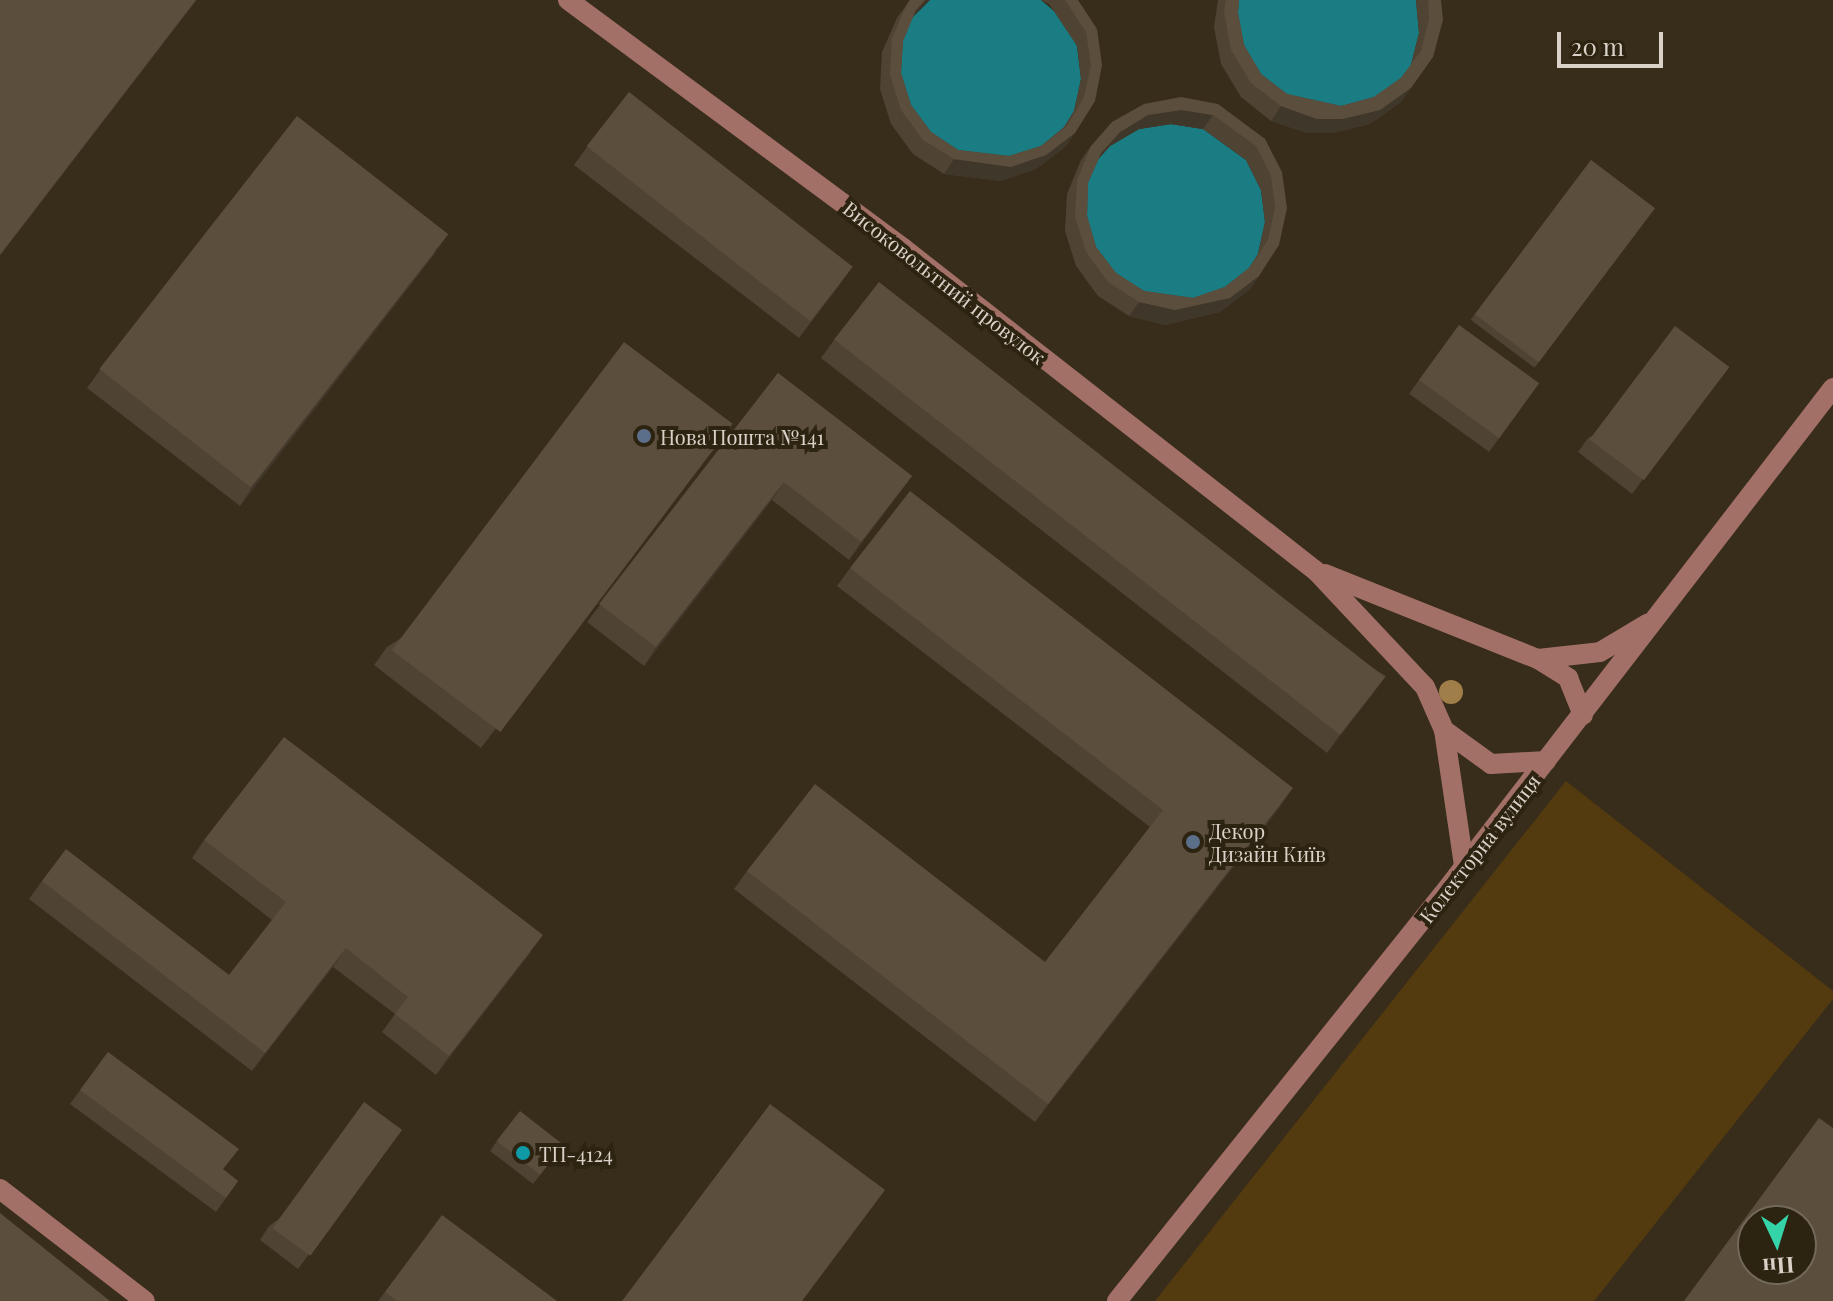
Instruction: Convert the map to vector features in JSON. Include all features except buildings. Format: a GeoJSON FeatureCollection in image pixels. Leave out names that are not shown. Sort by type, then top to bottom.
{"type":"FeatureCollection","features":[{"type":"Feature","properties":{"kind":"street","name":"Високовольтний провулок"},"geometry":{"type":"LineString","coordinates":[[568,0],[903,248],[1316,571],[1425,687],[1444,730],[1464,866]]}},
{"type":"Feature","properties":{"kind":"street","name":"Колекторна вулиця"},"geometry":{"type":"LineString","coordinates":[[1117,1301],[1583,715],[1833,388]]}},
{"type":"Feature","properties":{"kind":"street","name":"Високовольтний провулок"},"geometry":{"type":"LineString","coordinates":[[1316,571],[1538,659],[1568,678],[1583,715]]}},
{"type":"Feature","properties":{"kind":"street"},"geometry":{"type":"LineString","coordinates":[[1538,659],[1600,652],[1657,618]]}},
{"type":"Feature","properties":{"kind":"street"},"geometry":{"type":"LineString","coordinates":[[1444,730],[1491,764],[1546,761]]}},
{"type":"Feature","properties":{"kind":"street"},"geometry":{"type":"LineString","coordinates":[[0,1189],[145,1301]]}},
{"type":"Feature","properties":{"kind":"shaded area"},"geometry":{"type":"Polygon","coordinates":[[[1566,781],[1833,991],[1833,999],[1594,1301],[1155,1301],[1566,781]]]}},
{"type":"Feature","properties":{"kind":"water"},"geometry":{"type":"Polygon","coordinates":[[[930,0],[1041,0],[1061,17],[1077,46],[1081,79],[1074,111],[1057,140],[1031,160],[921,146],[893,55],[906,24],[930,0]]]}},
{"type":"Feature","properties":{"kind":"water"},"geometry":{"type":"Polygon","coordinates":[[[1231,0],[1416,0],[1419,33],[1411,65],[1391,92],[1309,119],[1277,108],[1251,88],[1231,0]]]}},
{"type":"Feature","properties":{"kind":"water"},"geometry":{"type":"Polygon","coordinates":[[[1171,124],[1203,129],[1246,160],[1261,190],[1265,222],[1258,254],[1241,282],[1215,302],[1166,313],[1106,287],[1078,197],[1091,167],[1110,146],[1139,129],[1171,124]]]}},
{"type":"Feature","properties":{"kind":"place","name":"Нова Пошта №141"},"geometry":{"type":"Point","coordinates":[644,436]}},
{"type":"Feature","properties":{"kind":"place","name":"Декор Дизайн Київ"},"geometry":{"type":"Point","coordinates":[1193,842]}},
{"type":"Feature","properties":{"kind":"place","name":"ТП-4124"},"geometry":{"type":"Point","coordinates":[523,1153]}}]}
